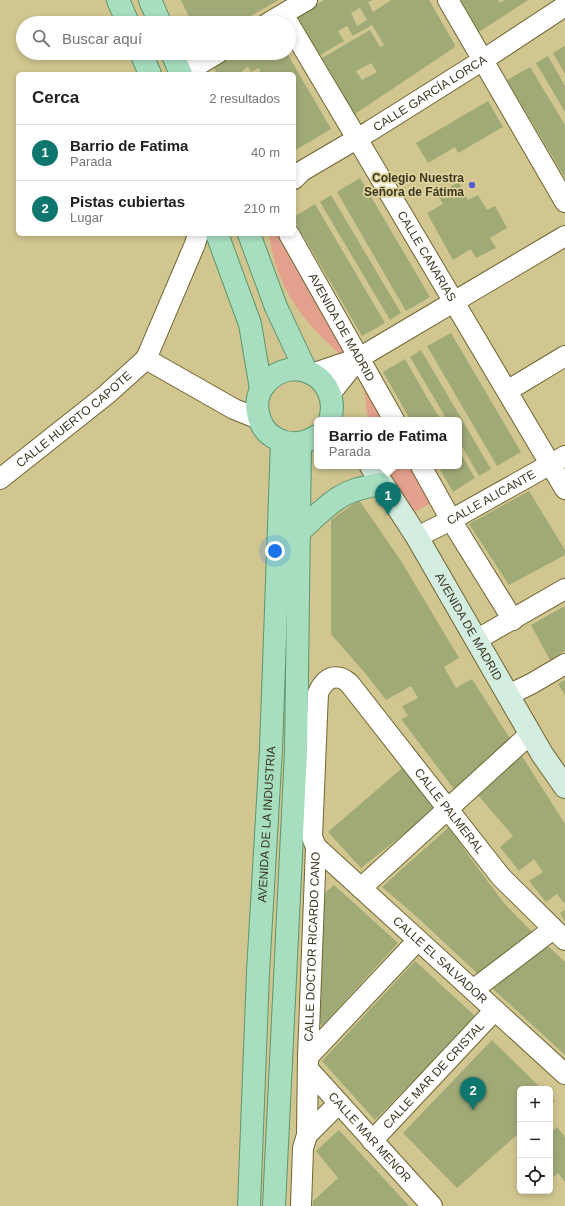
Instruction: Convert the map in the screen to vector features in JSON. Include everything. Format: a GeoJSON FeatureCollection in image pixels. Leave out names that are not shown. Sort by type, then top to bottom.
{"type":"FeatureCollection","features":[{"type":"Feature","properties":{"kind":"main road"},"geometry":{"type":"LineString","coordinates":[[118,0],[125,16]]}},
{"type":"Feature","properties":{"kind":"main road"},"geometry":{"type":"LineString","coordinates":[[150,0],[157,16]]}},
{"type":"Feature","properties":{"kind":"main road"},"geometry":{"type":"LineString","coordinates":[[144,60],[149,72]]}},
{"type":"Feature","properties":{"kind":"main road"},"geometry":{"type":"LineString","coordinates":[[175,60],[181,72]]}},
{"type":"Feature","properties":{"kind":"main road"},"geometry":{"type":"LineString","coordinates":[[218,236],[250,324],[261,389],[257,404],[259,419],[264,428],[272,436],[300,441],[296,751],[274,1206]]}},
{"type":"Feature","properties":{"kind":"main road"},"geometry":{"type":"LineString","coordinates":[[251,236],[276,307],[309,372]]}},
{"type":"Feature","properties":{"kind":"main road"},"geometry":{"type":"LineString","coordinates":[[261,389],[271,377],[286,370],[309,372],[318,377],[326,386],[333,411]]}},
{"type":"Feature","properties":{"kind":"main road","name":"AVENIDA DE LA INDUSTRIA"},"geometry":{"type":"LineString","coordinates":[[249,1206],[258,972],[271,749],[300,441]]}},
{"type":"Feature","properties":{"kind":"main road","name":"AVENIDA DE MADRID"},"geometry":{"type":"LineString","coordinates":[[362,469],[380,481],[417,537],[530,734],[565,787]]}},
{"type":"Feature","properties":{"kind":"main road"},"geometry":{"type":"LineString","coordinates":[[299,532],[340,496],[380,481]]}},
{"type":"Feature","properties":{"kind":"street"},"geometry":{"type":"LineString","coordinates":[[288,16],[307,0]]}},
{"type":"Feature","properties":{"kind":"street"},"geometry":{"type":"LineString","coordinates":[[448,0],[565,202]]}},
{"type":"Feature","properties":{"kind":"street","name":"CALLE GARCÍA LORCA"},"geometry":{"type":"LineString","coordinates":[[297,174],[483,60],[565,6]]}},
{"type":"Feature","properties":{"kind":"street","name":"CALLE CANARIAS"},"geometry":{"type":"LineString","coordinates":[[296,43],[357,138],[507,391],[558,460],[565,489]]}},
{"type":"Feature","properties":{"kind":"street"},"geometry":{"type":"LineString","coordinates":[[185,72],[206,60]]}},
{"type":"Feature","properties":{"kind":"street","name":"CALLE HUERTO CAPOTE"},"geometry":{"type":"LineString","coordinates":[[0,479],[106,395],[146,359],[197,236]]}},
{"type":"Feature","properties":{"kind":"street","name":"AVENIDA DE MADRID"},"geometry":{"type":"LineString","coordinates":[[290,236],[392,417]]}},
{"type":"Feature","properties":{"kind":"street"},"geometry":{"type":"LineString","coordinates":[[309,372],[359,358],[565,236]]}},
{"type":"Feature","properties":{"kind":"street"},"geometry":{"type":"LineString","coordinates":[[507,391],[565,356]]}},
{"type":"Feature","properties":{"kind":"street"},"geometry":{"type":"LineString","coordinates":[[333,411],[359,358]]}},
{"type":"Feature","properties":{"kind":"street"},"geometry":{"type":"LineString","coordinates":[[146,359],[234,409],[259,419]]}},
{"type":"Feature","properties":{"kind":"street","name":"CALLE ALICANTE"},"geometry":{"type":"LineString","coordinates":[[417,537],[451,520],[558,460]]}},
{"type":"Feature","properties":{"kind":"street"},"geometry":{"type":"LineString","coordinates":[[422,469],[451,520],[513,620]]}},
{"type":"Feature","properties":{"kind":"street"},"geometry":{"type":"LineString","coordinates":[[476,640],[565,589]]}},
{"type":"Feature","properties":{"kind":"street"},"geometry":{"type":"LineString","coordinates":[[508,695],[531,684],[565,664]]}},
{"type":"Feature","properties":{"kind":"street","name":"CALLE PALMERAL"},"geometry":{"type":"LineString","coordinates":[[340,678],[349,683],[501,877],[559,934]]}},
{"type":"Feature","properties":{"kind":"street","name":"CALLE DOCTOR RICARDO CANO"},"geometry":{"type":"LineString","coordinates":[[301,1206],[303,1148],[307,1135],[309,1028],[316,846],[312,837],[318,693],[323,684],[330,679],[340,678]]}},
{"type":"Feature","properties":{"kind":"street"},"geometry":{"type":"LineString","coordinates":[[361,888],[530,734]]}},
{"type":"Feature","properties":{"kind":"street","name":"CALLE EL SALVADOR"},"geometry":{"type":"LineString","coordinates":[[316,846],[565,1074]]}},
{"type":"Feature","properties":{"kind":"street"},"geometry":{"type":"LineString","coordinates":[[315,879],[321,872],[329,869],[340,868]]}},
{"type":"Feature","properties":{"kind":"street"},"geometry":{"type":"LineString","coordinates":[[473,990],[559,934]]}},
{"type":"Feature","properties":{"kind":"street"},"geometry":{"type":"LineString","coordinates":[[308,1063],[330,1034],[418,940]]}},
{"type":"Feature","properties":{"kind":"street","name":"CALLE MAR DE CRISTAL"},"geometry":{"type":"LineString","coordinates":[[372,1141],[495,1010]]}},
{"type":"Feature","properties":{"kind":"street"},"geometry":{"type":"LineString","coordinates":[[309,1028],[315,1035],[322,1037],[330,1034]]}},
{"type":"Feature","properties":{"kind":"street","name":"CALLE MAR MENOR"},"geometry":{"type":"LineString","coordinates":[[308,1063],[339,1103],[432,1206]]}},
{"type":"Feature","properties":{"kind":"street"},"geometry":{"type":"LineString","coordinates":[[307,1135],[339,1103]]}},
{"type":"Feature","properties":{"kind":"shaded area"},"geometry":{"type":"Polygon","coordinates":[[[269,236],[295,236],[402,417],[368,417],[364,388],[358,376],[348,363],[308,323],[300,312],[285,288],[271,248],[269,236]]]}},
{"type":"Feature","properties":{"kind":"shaded area"},"geometry":{"type":"Polygon","coordinates":[[[388,469],[433,469],[448,494],[414,512],[401,495],[388,469]]]}},
{"type":"Feature","properties":{"kind":"building"},"geometry":{"type":"Polygon","coordinates":[[[181,0],[279,0],[250,16],[189,16],[181,0]]]}},
{"type":"Feature","properties":{"kind":"building"},"geometry":{"type":"Polygon","coordinates":[[[324,0],[372,0],[368,2],[373,12],[391,0],[429,0],[455,47],[355,114],[322,58],[370,30],[380,47],[384,45],[372,25],[353,36],[347,26],[338,31],[344,41],[320,55],[297,16],[324,0]],[[360,8],[351,13],[357,26],[367,20],[360,8]],[[371,63],[356,71],[362,80],[377,72],[371,63]]]}},
{"type":"Feature","properties":{"kind":"building"},"geometry":{"type":"Polygon","coordinates":[[[461,0],[498,0],[500,3],[505,0],[528,0],[479,32],[461,0]]]}},
{"type":"Feature","properties":{"kind":"building"},"geometry":{"type":"Polygon","coordinates":[[[565,46],[565,74],[553,53],[565,46]]]}},
{"type":"Feature","properties":{"kind":"building"},"geometry":{"type":"Polygon","coordinates":[[[548,56],[565,86],[565,112],[536,63],[548,56]]]}},
{"type":"Feature","properties":{"kind":"building"},"geometry":{"type":"Polygon","coordinates":[[[219,60],[291,60],[331,129],[296,150],[296,72],[258,72],[260,71],[259,68],[251,72],[248,67],[243,72],[216,72],[212,64],[219,60]]]}},
{"type":"Feature","properties":{"kind":"building"},"geometry":{"type":"Polygon","coordinates":[[[530,67],[565,125],[565,178],[507,80],[530,67]]]}},
{"type":"Feature","properties":{"kind":"building"},"geometry":{"type":"Polygon","coordinates":[[[488,101],[503,127],[458,153],[455,147],[428,163],[416,143],[488,101]]]}},
{"type":"Feature","properties":{"kind":"building"},"geometry":{"type":"Polygon","coordinates":[[[360,178],[430,297],[406,311],[337,192],[360,178]]]}},
{"type":"Feature","properties":{"kind":"building"},"geometry":{"type":"Polygon","coordinates":[[[459,182],[468,200],[478,195],[487,210],[495,206],[507,228],[490,238],[496,248],[476,258],[471,249],[453,260],[427,213],[443,204],[437,194],[459,182]]]}},
{"type":"Feature","properties":{"kind":"building"},"geometry":{"type":"Polygon","coordinates":[[[331,195],[401,313],[390,320],[320,202],[331,195]]]}},
{"type":"Feature","properties":{"kind":"building"},"geometry":{"type":"Polygon","coordinates":[[[315,204],[385,323],[362,336],[296,223],[296,216],[315,204]]]}},
{"type":"Feature","properties":{"kind":"building"},"geometry":{"type":"Polygon","coordinates":[[[451,333],[521,452],[497,466],[427,346],[451,333]]]}},
{"type":"Feature","properties":{"kind":"building"},"geometry":{"type":"Polygon","coordinates":[[[421,350],[460,417],[445,417],[410,357],[421,350]]]}},
{"type":"Feature","properties":{"kind":"building"},"geometry":{"type":"Polygon","coordinates":[[[405,359],[439,417],[409,417],[383,372],[405,359]]]}},
{"type":"Feature","properties":{"kind":"building"},"geometry":{"type":"Polygon","coordinates":[[[462,420],[491,469],[479,476],[462,446],[462,420]]]}},
{"type":"Feature","properties":{"kind":"building"},"geometry":{"type":"Polygon","coordinates":[[[462,456],[475,478],[453,492],[440,469],[462,469],[462,456]]]}},
{"type":"Feature","properties":{"kind":"building"},"geometry":{"type":"Polygon","coordinates":[[[529,491],[565,550],[565,555],[509,585],[469,524],[529,491]]]}},
{"type":"Feature","properties":{"kind":"building"},"geometry":{"type":"Polygon","coordinates":[[[359,500],[401,561],[459,658],[444,667],[456,688],[472,679],[511,740],[454,789],[401,719],[408,716],[402,706],[418,698],[411,686],[386,700],[331,634],[331,520],[359,500]]]}},
{"type":"Feature","properties":{"kind":"building"},"geometry":{"type":"Polygon","coordinates":[[[565,606],[565,651],[550,660],[531,625],[565,606]]]}},
{"type":"Feature","properties":{"kind":"building"},"geometry":{"type":"Polygon","coordinates":[[[565,680],[565,695],[558,684],[565,680]]]}},
{"type":"Feature","properties":{"kind":"building"},"geometry":{"type":"Polygon","coordinates":[[[522,756],[565,824],[565,903],[557,894],[546,902],[529,881],[543,872],[534,859],[519,871],[500,847],[513,836],[477,794],[522,756]]]}},
{"type":"Feature","properties":{"kind":"building"},"geometry":{"type":"Polygon","coordinates":[[[402,768],[437,808],[361,868],[328,832],[402,768]]]}},
{"type":"Feature","properties":{"kind":"building"},"geometry":{"type":"Polygon","coordinates":[[[449,827],[504,903],[533,933],[479,975],[416,916],[382,887],[449,827]]]}},
{"type":"Feature","properties":{"kind":"building"},"geometry":{"type":"Polygon","coordinates":[[[334,885],[398,943],[322,1026],[315,1016],[318,899],[334,885]]]}},
{"type":"Feature","properties":{"kind":"building"},"geometry":{"type":"Polygon","coordinates":[[[565,910],[565,921],[560,913],[565,910]]]}},
{"type":"Feature","properties":{"kind":"building"},"geometry":{"type":"Polygon","coordinates":[[[548,946],[565,962],[565,1055],[491,987],[548,946]]]}},
{"type":"Feature","properties":{"kind":"building"},"geometry":{"type":"Polygon","coordinates":[[[415,961],[475,1016],[375,1120],[322,1061],[415,961]]]}},
{"type":"Feature","properties":{"kind":"building"},"geometry":{"type":"Polygon","coordinates":[[[492,1040],[539,1086],[517,1086],[517,1135],[457,1188],[403,1133],[492,1040]]]}},
{"type":"Feature","properties":{"kind":"building"},"geometry":{"type":"Polygon","coordinates":[[[557,1127],[565,1137],[565,1182],[558,1173],[553,1177],[553,1131],[557,1127]]]}},
{"type":"Feature","properties":{"kind":"building"},"geometry":{"type":"Polygon","coordinates":[[[339,1130],[409,1206],[313,1206],[313,1201],[338,1178],[316,1151],[339,1130]]]}},
{"type":"Feature","properties":{"kind":"place","name":"Colegio Nuestra Señora de Fátima"},"geometry":{"type":"Point","coordinates":[472,185]}},
{"type":"Feature","properties":{"kind":"place","name":"Barrio de Fatima"},"geometry":{"type":"Point","coordinates":[388,515]}},
{"type":"Feature","properties":{"kind":"place","name":"Pistas cubiertas"},"geometry":{"type":"Point","coordinates":[473,1110]}}]}
